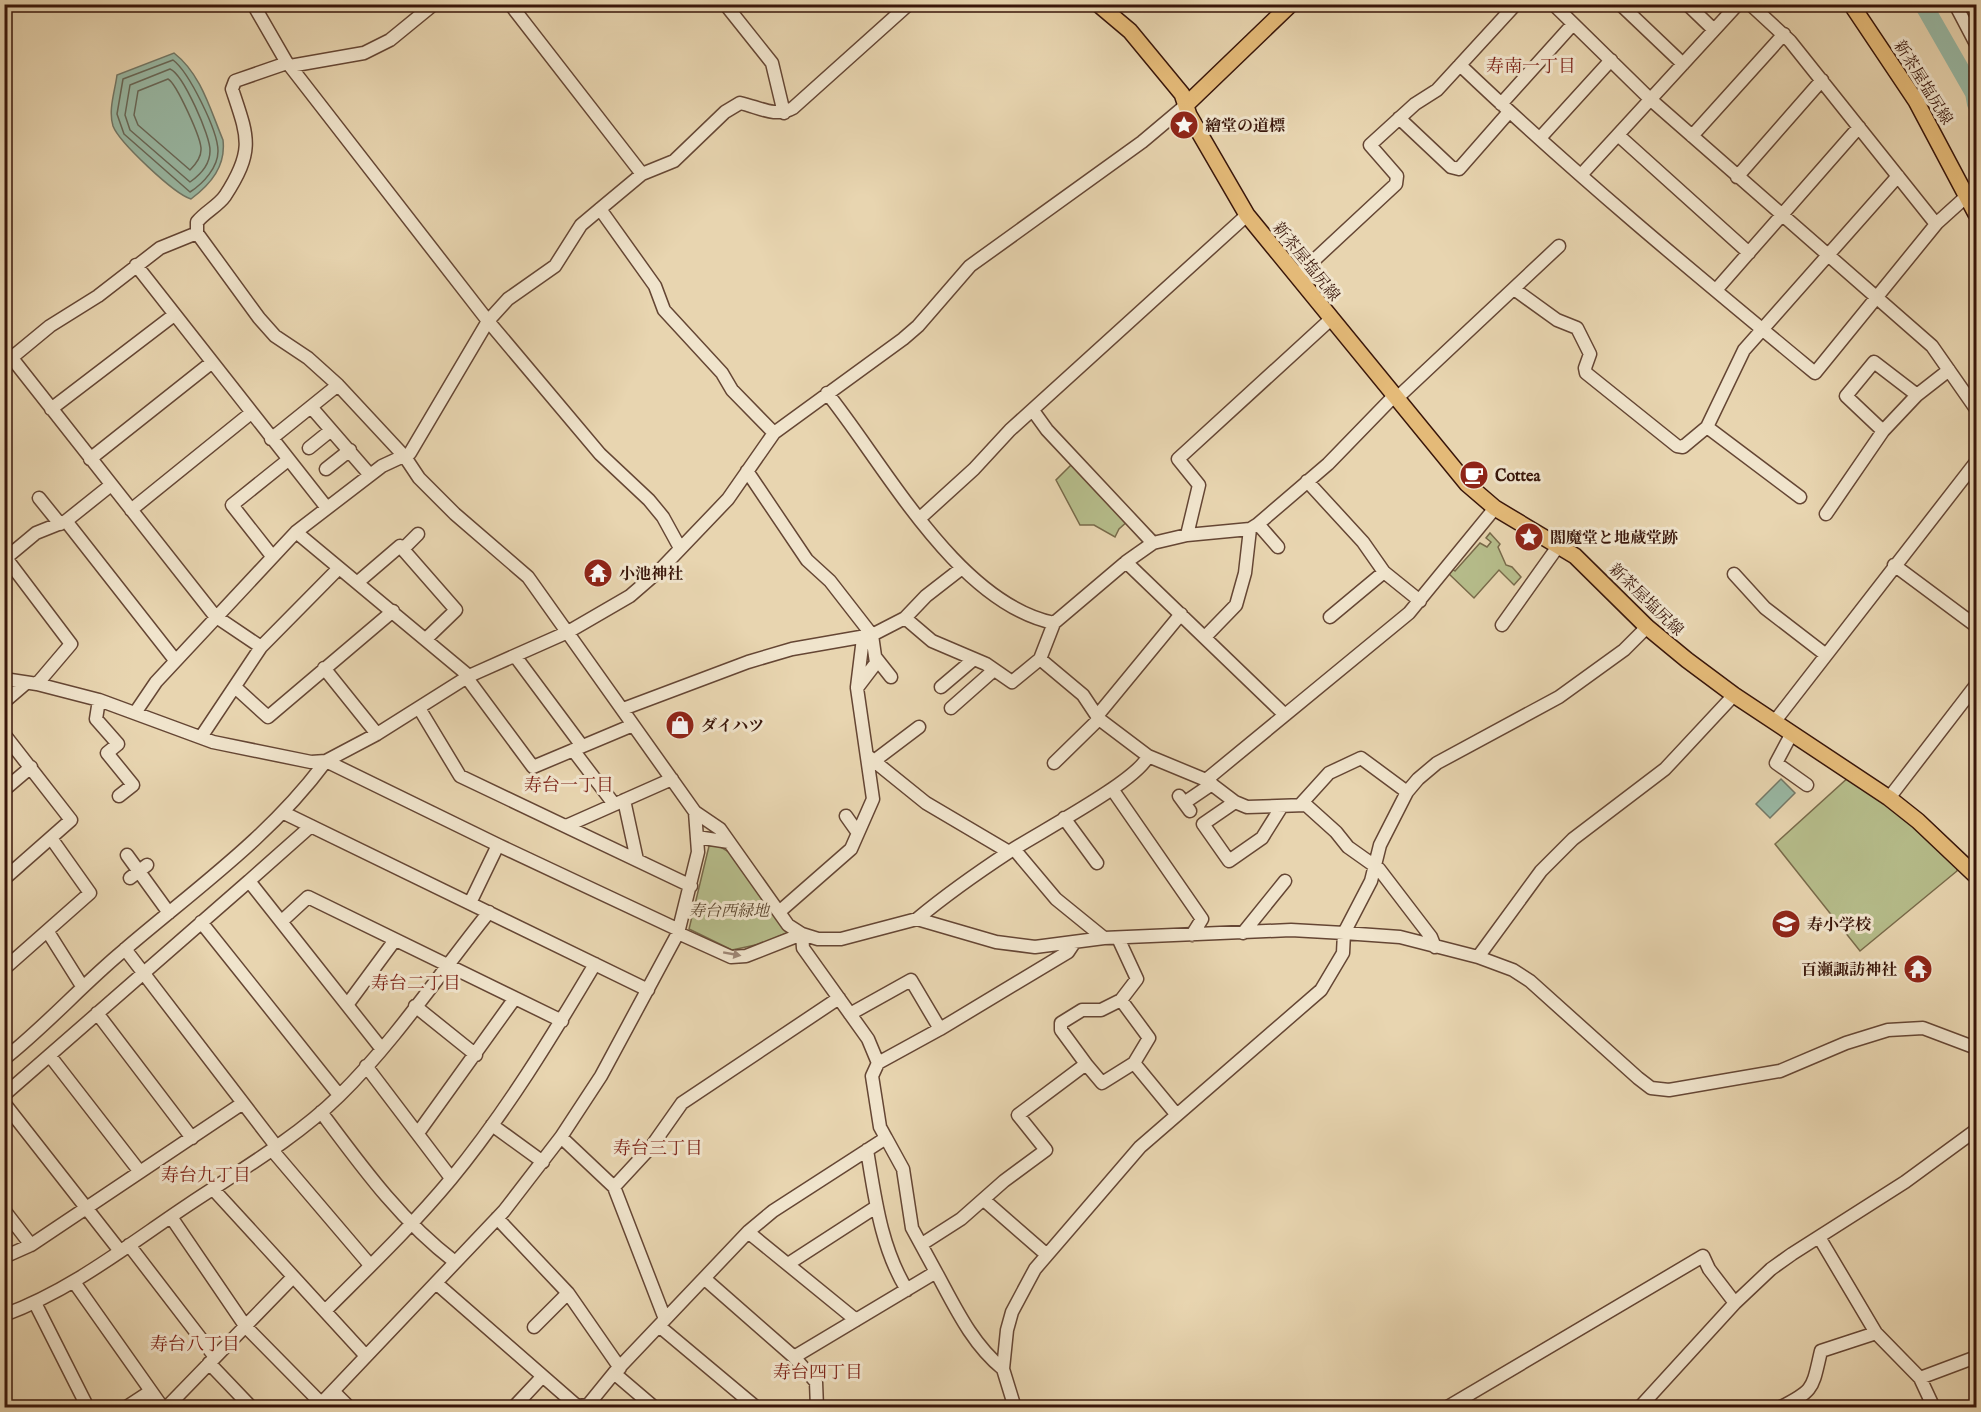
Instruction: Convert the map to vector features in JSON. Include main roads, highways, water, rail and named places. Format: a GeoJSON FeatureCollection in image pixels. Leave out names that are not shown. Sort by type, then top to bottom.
{"type":"FeatureCollection","features":[{"type":"Feature","properties":{"kind":"main road","name":"新茶屋塩尻線"},"geometry":{"type":"LineString","coordinates":[[1098,4],[1130,31],[1182,94],[1194,125],[1247,215],[1467,484],[1495,508],[1559,545],[1589,568],[1647,627],[1734,695],[1889,798],[1918,821],[1977,876]]}},
{"type":"Feature","properties":{"kind":"main road"},"geometry":{"type":"LineString","coordinates":[[1186,105],[1291,4]]}},
{"type":"Feature","properties":{"kind":"main road","name":"新茶屋塩尻線"},"geometry":{"type":"LineString","coordinates":[[1851,4],[1916,101],[1977,214]]}},
{"type":"Feature","properties":{"kind":"water"},"geometry":{"type":"Polygon","coordinates":[[[174,53],[183,61],[198,82],[223,140],[222,158],[216,174],[191,199],[172,188],[136,155],[117,134],[112,120],[117,75],[174,53]]]}},
{"type":"Feature","properties":{"kind":"water"},"geometry":{"type":"Polygon","coordinates":[[[1781,779],[1795,793],[1770,818],[1756,804],[1781,779]]]}},
{"type":"Feature","properties":{"kind":"waterway"},"geometry":{"type":"LineString","coordinates":[[1923,4],[1974,93],[1976,104]]}},
{"type":"Feature","properties":{"kind":"place","name":"繪堂の道標"},"geometry":{"type":"Point","coordinates":[1184,125]}},
{"type":"Feature","properties":{"kind":"place","name":"Cottea"},"geometry":{"type":"Point","coordinates":[1474,475]}},
{"type":"Feature","properties":{"kind":"place","name":"閻魔堂と地蔵堂跡"},"geometry":{"type":"Point","coordinates":[1529,537]}},
{"type":"Feature","properties":{"kind":"place","name":"小池神社"},"geometry":{"type":"Point","coordinates":[598,573]}},
{"type":"Feature","properties":{"kind":"place","name":"ダイハツ"},"geometry":{"type":"Point","coordinates":[680,725]}},
{"type":"Feature","properties":{"kind":"place","name":"寿小学校"},"geometry":{"type":"Point","coordinates":[1786,924]}},
{"type":"Feature","properties":{"kind":"place","name":"百瀬諏訪神社"},"geometry":{"type":"Point","coordinates":[1918,969]}},
{"type":"Feature","properties":{"kind":"district","name":"寿南一丁目"},"geometry":{"type":"Point","coordinates":[1531,66]}},
{"type":"Feature","properties":{"kind":"district","name":"寿台一丁目"},"geometry":{"type":"Point","coordinates":[569,785]}},
{"type":"Feature","properties":{"kind":"district","name":"寿台二丁目"},"geometry":{"type":"Point","coordinates":[416,983]}},
{"type":"Feature","properties":{"kind":"district","name":"寿台三丁目"},"geometry":{"type":"Point","coordinates":[658,1148]}},
{"type":"Feature","properties":{"kind":"district","name":"寿台九丁目"},"geometry":{"type":"Point","coordinates":[206,1175]}},
{"type":"Feature","properties":{"kind":"district","name":"寿台八丁目"},"geometry":{"type":"Point","coordinates":[195,1344]}},
{"type":"Feature","properties":{"kind":"district","name":"寿台四丁目"},"geometry":{"type":"Point","coordinates":[818,1372]}},
{"type":"Feature","properties":{"kind":"park label","name":"寿台西緑地"},"geometry":{"type":"Point","coordinates":[729,910]}}]}
